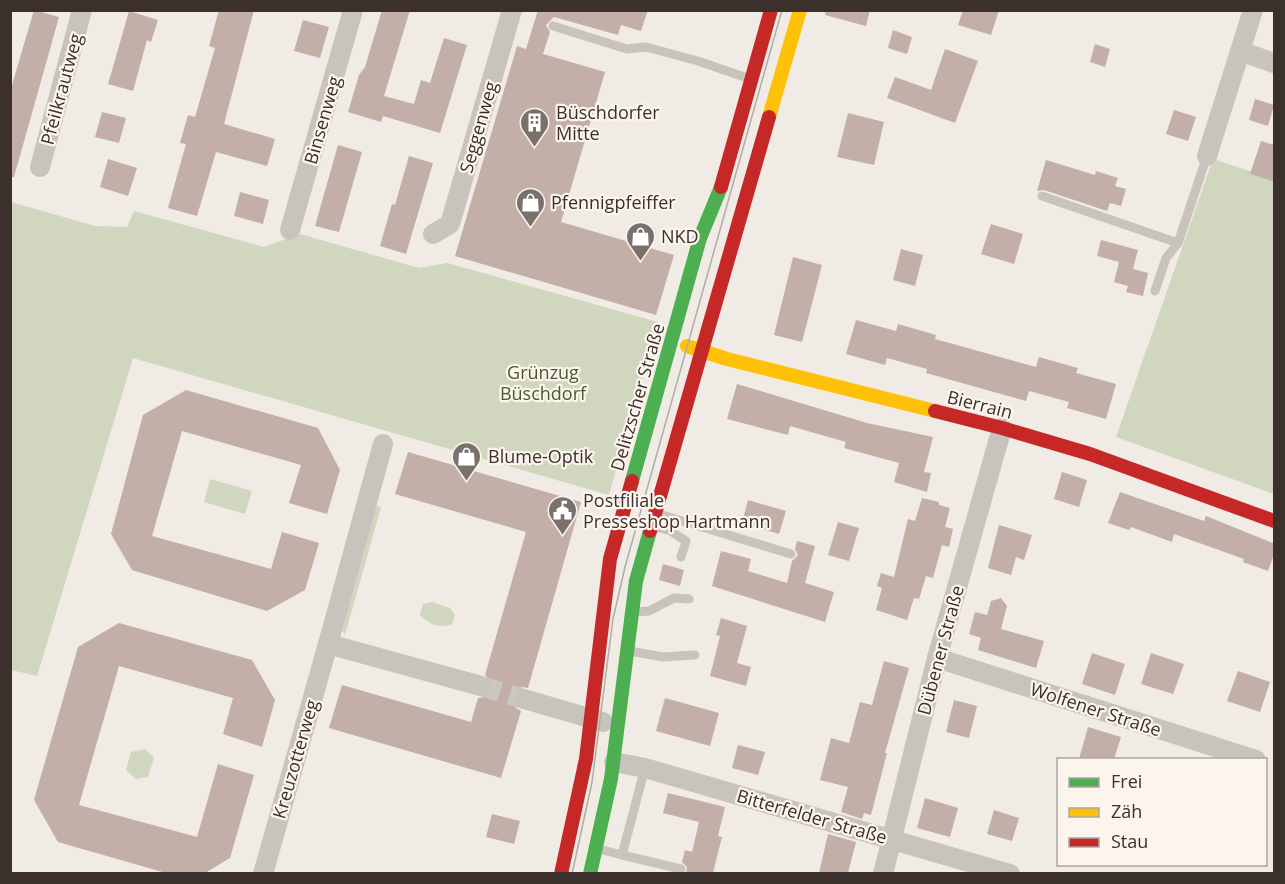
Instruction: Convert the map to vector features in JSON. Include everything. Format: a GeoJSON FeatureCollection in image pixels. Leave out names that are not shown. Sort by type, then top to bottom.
{"type":"FeatureCollection","features":[{"type":"Feature","properties":{"kind":"main road","name":"Delitzscher Straße"},"geometry":{"type":"LineString","coordinates":[[590,873],[614,762],[630,612],[636,581],[702,351],[765,84],[771,10]]}},
{"type":"Feature","properties":{"kind":"main road","name":"Delitzscher Straße"},"geometry":{"type":"LineString","coordinates":[[561,873],[586,759],[610,559],[700,238],[765,84],[800,10]]}},
{"type":"Feature","properties":{"kind":"main road","name":"Bierrain"},"geometry":{"type":"LineString","coordinates":[[671,340],[736,362],[1002,428],[1090,454],[1275,521]]}},
{"type":"Feature","properties":{"kind":"street","name":"Pfeilkrautweg"},"geometry":{"type":"LineString","coordinates":[[40,167],[82,10]]}},
{"type":"Feature","properties":{"kind":"street","name":"Binsenweg"},"geometry":{"type":"LineString","coordinates":[[290,230],[353,10]]}},
{"type":"Feature","properties":{"kind":"street","name":"Seggenweg"},"geometry":{"type":"LineString","coordinates":[[433,234],[450,224],[512,10]]}},
{"type":"Feature","properties":{"kind":"street"},"geometry":{"type":"LineString","coordinates":[[1207,156],[1253,10]]}},
{"type":"Feature","properties":{"kind":"street"},"geometry":{"type":"LineString","coordinates":[[1240,51],[1275,63]]}},
{"type":"Feature","properties":{"kind":"street","name":"Dübener Straße"},"geometry":{"type":"LineString","coordinates":[[883,873],[937,658],[1002,428]]}},
{"type":"Feature","properties":{"kind":"street","name":"Kreuzotterweg"},"geometry":{"type":"LineString","coordinates":[[263,873],[383,444]]}},
{"type":"Feature","properties":{"kind":"street"},"geometry":{"type":"LineString","coordinates":[[328,644],[481,686]]}},
{"type":"Feature","properties":{"kind":"street","name":"Wolfener Straße"},"geometry":{"type":"LineString","coordinates":[[937,658],[1253,758]]}},
{"type":"Feature","properties":{"kind":"street"},"geometry":{"type":"LineString","coordinates":[[524,699],[617,726]]}},
{"type":"Feature","properties":{"kind":"street","name":"Bitterfelder Straße"},"geometry":{"type":"LineString","coordinates":[[614,762],[645,768],[1010,873]]}},
{"type":"Feature","properties":{"kind":"lane"},"geometry":{"type":"LineString","coordinates":[[553,26],[627,49],[646,47],[698,61],[765,84]]}},
{"type":"Feature","properties":{"kind":"lane"},"geometry":{"type":"LineString","coordinates":[[1155,291],[1167,258],[1178,243],[1207,156]]}},
{"type":"Feature","properties":{"kind":"lane"},"geometry":{"type":"LineString","coordinates":[[1041,196],[1178,243]]}},
{"type":"Feature","properties":{"kind":"lane"},"geometry":{"type":"LineString","coordinates":[[654,519],[791,554]]}},
{"type":"Feature","properties":{"kind":"lane"},"geometry":{"type":"LineString","coordinates":[[654,519],[686,541],[681,557]]}},
{"type":"Feature","properties":{"kind":"lane"},"geometry":{"type":"LineString","coordinates":[[630,612],[649,611],[674,598],[689,599]]}},
{"type":"Feature","properties":{"kind":"lane"},"geometry":{"type":"LineString","coordinates":[[626,650],[663,657],[695,655]]}},
{"type":"Feature","properties":{"kind":"lane"},"geometry":{"type":"LineString","coordinates":[[622,855],[645,768]]}},
{"type":"Feature","properties":{"kind":"lane"},"geometry":{"type":"LineString","coordinates":[[597,848],[681,869]]}},
{"type":"Feature","properties":{"kind":"green space"},"geometry":{"type":"Polygon","coordinates":[[[1213,159],[1274,179],[1274,494],[1116,437],[1213,159]]]}},
{"type":"Feature","properties":{"kind":"green space","name":"Grünzug Büschdorf"},"geometry":{"type":"Polygon","coordinates":[[[11,202],[95,226],[127,227],[134,211],[264,247],[300,234],[419,268],[447,263],[658,322],[609,495],[133,358],[37,676],[11,670],[11,202]]]}},
{"type":"Feature","properties":{"kind":"green space"},"geometry":{"type":"Polygon","coordinates":[[[210,479],[252,491],[245,514],[204,502],[210,479]]]}},
{"type":"Feature","properties":{"kind":"green space"},"geometry":{"type":"Polygon","coordinates":[[[374,505],[381,507],[345,635],[341,629],[374,505]]]}},
{"type":"Feature","properties":{"kind":"green space"},"geometry":{"type":"Polygon","coordinates":[[[432,602],[450,608],[455,615],[452,624],[434,625],[420,615],[423,604],[432,602]]]}},
{"type":"Feature","properties":{"kind":"green space"},"geometry":{"type":"Polygon","coordinates":[[[145,749],[154,758],[148,777],[136,779],[126,770],[131,752],[145,749]]]}},
{"type":"Feature","properties":{"kind":"building"},"geometry":{"type":"Polygon","coordinates":[[[34,10],[59,17],[14,177],[10,177],[10,92],[34,10]]]}},
{"type":"Feature","properties":{"kind":"building"},"geometry":{"type":"Polygon","coordinates":[[[219,10],[254,10],[224,124],[275,139],[267,166],[216,152],[197,216],[168,208],[186,144],[180,143],[188,115],[195,117],[215,48],[209,46],[219,10]]]}},
{"type":"Feature","properties":{"kind":"building"},"geometry":{"type":"Polygon","coordinates":[[[382,10],[410,10],[384,96],[414,104],[421,80],[430,83],[444,38],[467,45],[440,133],[383,116],[381,122],[348,112],[359,75],[365,67],[382,10]]]}},
{"type":"Feature","properties":{"kind":"building","name":"Büschdorfer Mitte"},"geometry":{"type":"Polygon","coordinates":[[[538,10],[648,10],[641,31],[621,25],[618,35],[554,17],[546,25],[550,32],[543,54],[605,72],[561,222],[674,255],[656,315],[455,256],[517,46],[526,49],[538,10]]]}},
{"type":"Feature","properties":{"kind":"building"},"geometry":{"type":"Polygon","coordinates":[[[826,10],[870,10],[866,26],[825,15],[826,10]]]}},
{"type":"Feature","properties":{"kind":"building"},"geometry":{"type":"Polygon","coordinates":[[[963,10],[999,10],[991,35],[958,25],[963,10]]]}},
{"type":"Feature","properties":{"kind":"building"},"geometry":{"type":"Polygon","coordinates":[[[129,11],[158,20],[151,42],[147,40],[133,91],[108,84],[129,11]]]}},
{"type":"Feature","properties":{"kind":"building"},"geometry":{"type":"Polygon","coordinates":[[[303,20],[329,27],[320,58],[294,51],[303,20]]]}},
{"type":"Feature","properties":{"kind":"building"},"geometry":{"type":"Polygon","coordinates":[[[893,30],[912,37],[907,54],[888,48],[893,30]]]}},
{"type":"Feature","properties":{"kind":"building"},"geometry":{"type":"Polygon","coordinates":[[[1095,44],[1110,49],[1105,67],[1090,62],[1095,44]]]}},
{"type":"Feature","properties":{"kind":"building"},"geometry":{"type":"Polygon","coordinates":[[[945,49],[978,61],[955,123],[887,98],[895,77],[931,90],[945,49]]]}},
{"type":"Feature","properties":{"kind":"building"},"geometry":{"type":"Polygon","coordinates":[[[1255,99],[1274,105],[1268,126],[1249,120],[1255,99]]]}},
{"type":"Feature","properties":{"kind":"building"},"geometry":{"type":"Polygon","coordinates":[[[1174,110],[1196,117],[1188,141],[1166,134],[1174,110]]]}},
{"type":"Feature","properties":{"kind":"building"},"geometry":{"type":"Polygon","coordinates":[[[102,112],[126,118],[119,143],[95,137],[102,112]]]}},
{"type":"Feature","properties":{"kind":"building"},"geometry":{"type":"Polygon","coordinates":[[[848,113],[884,122],[874,165],[837,157],[848,113]]]}},
{"type":"Feature","properties":{"kind":"building"},"geometry":{"type":"Polygon","coordinates":[[[1261,141],[1275,145],[1275,182],[1250,174],[1261,141]]]}},
{"type":"Feature","properties":{"kind":"building"},"geometry":{"type":"Polygon","coordinates":[[[338,145],[362,152],[339,232],[315,226],[338,145]]]}},
{"type":"Feature","properties":{"kind":"building"},"geometry":{"type":"Polygon","coordinates":[[[409,156],[433,163],[406,254],[380,246],[409,156]]]}},
{"type":"Feature","properties":{"kind":"building"},"geometry":{"type":"Polygon","coordinates":[[[108,159],[137,168],[128,196],[100,187],[108,159]]]}},
{"type":"Feature","properties":{"kind":"building"},"geometry":{"type":"Polygon","coordinates":[[[1046,160],[1095,175],[1096,171],[1118,178],[1115,186],[1126,189],[1121,206],[1110,203],[1107,211],[1044,190],[1037,191],[1046,160]]]}},
{"type":"Feature","properties":{"kind":"building"},"geometry":{"type":"Polygon","coordinates":[[[240,192],[269,200],[263,224],[234,216],[240,192]]]}},
{"type":"Feature","properties":{"kind":"building"},"geometry":{"type":"Polygon","coordinates":[[[991,224],[1023,234],[1014,264],[981,254],[991,224]]]}},
{"type":"Feature","properties":{"kind":"building"},"geometry":{"type":"Polygon","coordinates":[[[1101,240],[1138,250],[1133,269],[1148,273],[1143,296],[1126,292],[1128,286],[1114,282],[1119,262],[1097,256],[1101,240]]]}},
{"type":"Feature","properties":{"kind":"building"},"geometry":{"type":"Polygon","coordinates":[[[901,249],[923,255],[915,286],[893,280],[901,249]]]}},
{"type":"Feature","properties":{"kind":"building"},"geometry":{"type":"Polygon","coordinates":[[[793,257],[822,265],[802,342],[774,335],[793,257]]]}},
{"type":"Feature","properties":{"kind":"building"},"geometry":{"type":"Polygon","coordinates":[[[856,320],[896,331],[898,324],[936,335],[935,339],[1036,367],[1039,357],[1078,368],[1076,373],[1116,384],[1106,419],[1067,408],[1069,402],[1029,391],[1026,401],[926,373],[927,369],[887,358],[885,365],[846,354],[856,320]]]}},
{"type":"Feature","properties":{"kind":"building"},"geometry":{"type":"Polygon","coordinates":[[[737,384],[867,423],[933,437],[924,472],[931,473],[927,492],[894,482],[899,463],[844,448],[846,442],[790,426],[788,435],[727,419],[737,384]]]}},
{"type":"Feature","properties":{"kind":"building"},"geometry":{"type":"Polygon","coordinates":[[[186,390],[318,428],[340,470],[327,514],[289,503],[301,465],[182,431],[152,536],[271,569],[282,532],[319,543],[305,590],[267,611],[132,570],[111,534],[143,415],[186,390]]]}},
{"type":"Feature","properties":{"kind":"building"},"geometry":{"type":"Polygon","coordinates":[[[408,452],[581,502],[528,688],[522,687],[516,690],[512,696],[515,707],[521,711],[501,778],[329,728],[342,685],[471,722],[478,698],[485,697],[492,690],[492,682],[485,675],[526,532],[395,494],[408,452]]]}},
{"type":"Feature","properties":{"kind":"building"},"geometry":{"type":"Polygon","coordinates":[[[1062,472],[1087,480],[1079,507],[1054,499],[1062,472]]]}},
{"type":"Feature","properties":{"kind":"building"},"geometry":{"type":"Polygon","coordinates":[[[1120,492],[1204,521],[1206,516],[1275,544],[1275,552],[1268,571],[1243,562],[1244,559],[1174,534],[1172,542],[1131,527],[1129,530],[1108,523],[1120,492]]]}},
{"type":"Feature","properties":{"kind":"building"},"geometry":{"type":"Polygon","coordinates":[[[922,498],[939,502],[939,505],[950,508],[945,527],[953,529],[949,547],[942,545],[933,578],[926,576],[919,599],[914,598],[907,620],[876,610],[882,588],[877,586],[881,573],[894,577],[908,519],[915,521],[922,498]]]}},
{"type":"Feature","properties":{"kind":"building"},"geometry":{"type":"Polygon","coordinates":[[[748,500],[786,511],[779,534],[742,523],[748,500]]]}},
{"type":"Feature","properties":{"kind":"building"},"geometry":{"type":"Polygon","coordinates":[[[838,522],[859,528],[849,561],[828,555],[838,522]]]}},
{"type":"Feature","properties":{"kind":"building"},"geometry":{"type":"Polygon","coordinates":[[[999,525],[1032,535],[1024,560],[1016,557],[1011,575],[988,568],[999,525]]]}},
{"type":"Feature","properties":{"kind":"building"},"geometry":{"type":"Polygon","coordinates":[[[797,541],[815,546],[805,583],[834,592],[825,622],[712,586],[721,551],[751,559],[748,571],[787,583],[792,561],[798,555],[795,549],[797,541]]]}},
{"type":"Feature","properties":{"kind":"building"},"geometry":{"type":"Polygon","coordinates":[[[663,564],[684,570],[680,586],[659,580],[663,564]]]}},
{"type":"Feature","properties":{"kind":"building"},"geometry":{"type":"Polygon","coordinates":[[[1001,598],[1007,606],[1001,629],[1044,641],[1036,668],[978,650],[981,638],[969,634],[975,612],[987,615],[991,601],[1001,598]]]}},
{"type":"Feature","properties":{"kind":"building"},"geometry":{"type":"Polygon","coordinates":[[[721,618],[747,626],[737,663],[751,667],[746,686],[710,676],[720,636],[716,635],[721,618]]]}},
{"type":"Feature","properties":{"kind":"building"},"geometry":{"type":"Polygon","coordinates":[[[119,623],[252,660],[275,700],[262,747],[223,734],[233,698],[119,666],[79,805],[197,837],[218,764],[254,775],[230,858],[205,873],[166,873],[58,842],[34,800],[78,647],[119,623]]]}},
{"type":"Feature","properties":{"kind":"building"},"geometry":{"type":"Polygon","coordinates":[[[1092,653],[1125,664],[1115,695],[1082,684],[1092,653]]]}},
{"type":"Feature","properties":{"kind":"building"},"geometry":{"type":"Polygon","coordinates":[[[1151,653],[1184,664],[1173,694],[1141,684],[1151,653]]]}},
{"type":"Feature","properties":{"kind":"building"},"geometry":{"type":"Polygon","coordinates":[[[884,661],[909,668],[885,753],[887,753],[871,815],[864,813],[862,819],[841,812],[848,787],[820,780],[831,738],[849,743],[860,702],[872,705],[884,661]]]}},
{"type":"Feature","properties":{"kind":"building"},"geometry":{"type":"Polygon","coordinates":[[[1238,671],[1270,682],[1260,712],[1227,701],[1238,671]]]}},
{"type":"Feature","properties":{"kind":"building"},"geometry":{"type":"Polygon","coordinates":[[[665,698],[719,713],[710,746],[656,731],[665,698]]]}},
{"type":"Feature","properties":{"kind":"building"},"geometry":{"type":"Polygon","coordinates":[[[954,700],[977,706],[969,738],[946,732],[954,700]]]}},
{"type":"Feature","properties":{"kind":"building"},"geometry":{"type":"Polygon","coordinates":[[[1088,727],[1121,737],[1114,758],[1079,758],[1088,727]]]}},
{"type":"Feature","properties":{"kind":"building"},"geometry":{"type":"Polygon","coordinates":[[[738,745],[765,752],[758,775],[732,768],[738,745]]]}},
{"type":"Feature","properties":{"kind":"building"},"geometry":{"type":"Polygon","coordinates":[[[668,793],[725,807],[718,836],[722,837],[713,873],[686,873],[687,867],[682,862],[685,850],[692,852],[699,822],[663,813],[668,793]]]}},
{"type":"Feature","properties":{"kind":"building"},"geometry":{"type":"Polygon","coordinates":[[[925,798],[958,808],[950,837],[917,828],[925,798]]]}},
{"type":"Feature","properties":{"kind":"building"},"geometry":{"type":"Polygon","coordinates":[[[994,810],[1019,818],[1012,841],[987,834],[994,810]]]}},
{"type":"Feature","properties":{"kind":"building"},"geometry":{"type":"Polygon","coordinates":[[[492,814],[520,821],[514,844],[486,837],[492,814]]]}},
{"type":"Feature","properties":{"kind":"building"},"geometry":{"type":"Polygon","coordinates":[[[828,834],[856,842],[848,873],[819,873],[828,834]]]}},
{"type":"Feature","properties":{"kind":"tunnel"},"geometry":{"type":"LineString","coordinates":[[481,686],[524,699]]}},
{"type":"Feature","properties":{"kind":"tram line"},"geometry":{"type":"LineString","coordinates":[[572,874],[592,782],[613,619],[625,567],[782,10]]}},
{"type":"Feature","properties":{"kind":"traffic: fast"},"geometry":{"type":"LineString","coordinates":[[632,481],[700,238],[721,187]]}},
{"type":"Feature","properties":{"kind":"traffic: fast"},"geometry":{"type":"LineString","coordinates":[[590,874],[611,779],[636,581],[650,531]]}},
{"type":"Feature","properties":{"kind":"traffic: slow"},"geometry":{"type":"LineString","coordinates":[[769,117],[800,10]]}},
{"type":"Feature","properties":{"kind":"traffic: slow"},"geometry":{"type":"LineString","coordinates":[[687,346],[727,359],[935,411]]}},
{"type":"Feature","properties":{"kind":"traffic: jam"},"geometry":{"type":"LineString","coordinates":[[721,187],[771,10]]}},
{"type":"Feature","properties":{"kind":"traffic: jam"},"geometry":{"type":"LineString","coordinates":[[650,531],[769,117]]}},
{"type":"Feature","properties":{"kind":"traffic: jam"},"geometry":{"type":"LineString","coordinates":[[935,411],[1090,454],[1274,521]]}},
{"type":"Feature","properties":{"kind":"traffic: jam"},"geometry":{"type":"LineString","coordinates":[[561,874],[586,759],[610,559],[632,481]]}},
{"type":"Feature","properties":{"kind":"place","name":"Büschdorfer Mitte"},"geometry":{"type":"Point","coordinates":[535,148]}},
{"type":"Feature","properties":{"kind":"place","name":"Pfennigpfeiffer"},"geometry":{"type":"Point","coordinates":[530,228]}},
{"type":"Feature","properties":{"kind":"place","name":"NKD"},"geometry":{"type":"Point","coordinates":[640,262]}},
{"type":"Feature","properties":{"kind":"place","name":"Blume-Optik"},"geometry":{"type":"Point","coordinates":[467,482]}},
{"type":"Feature","properties":{"kind":"place","name":"Postfiliale Presseshop Hartmann"},"geometry":{"type":"Point","coordinates":[562,536]}}]}
